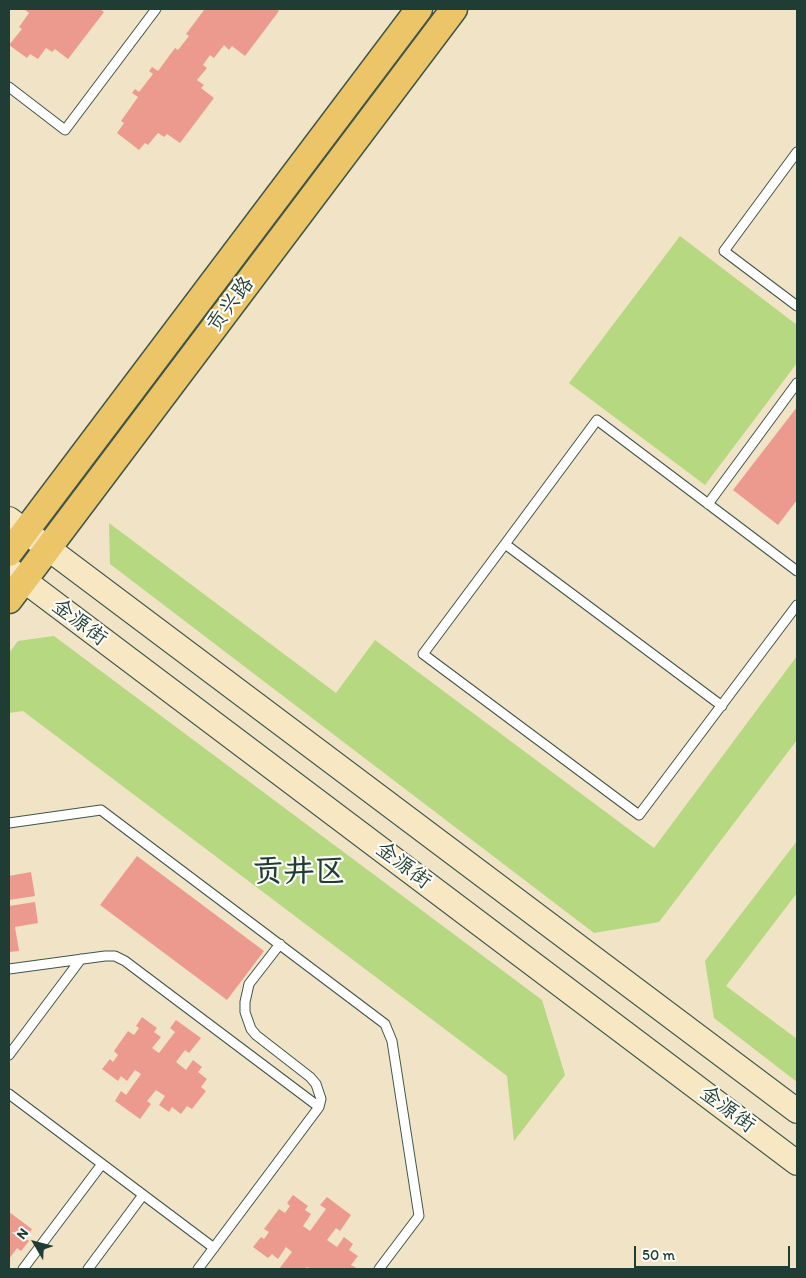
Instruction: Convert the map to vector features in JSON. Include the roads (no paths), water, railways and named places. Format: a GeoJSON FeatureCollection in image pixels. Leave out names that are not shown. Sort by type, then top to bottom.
{"type":"FeatureCollection","features":[{"type":"Feature","properties":{"kind":"main road","name":"贡兴路"},"geometry":{"type":"LineString","coordinates":[[14,583],[48,548],[454,9]]}},
{"type":"Feature","properties":{"kind":"main road","name":"贡兴路"},"geometry":{"type":"LineString","coordinates":[[9,553],[17,525],[412,14]]}},
{"type":"Feature","properties":{"kind":"main road","name":"金源街"},"geometry":{"type":"LineString","coordinates":[[17,525],[797,1111]]}},
{"type":"Feature","properties":{"kind":"main road","name":"金源街"},"geometry":{"type":"LineString","coordinates":[[14,583],[797,1163]]}},
{"type":"Feature","properties":{"kind":"lane"},"geometry":{"type":"LineString","coordinates":[[9,87],[65,130],[156,9]]}},
{"type":"Feature","properties":{"kind":"lane"},"geometry":{"type":"LineString","coordinates":[[797,152],[724,251],[797,306]]}},
{"type":"Feature","properties":{"kind":"lane"},"geometry":{"type":"LineString","coordinates":[[708,504],[797,383]]}},
{"type":"Feature","properties":{"kind":"lane"},"geometry":{"type":"LineString","coordinates":[[797,571],[597,420],[423,654],[639,815],[797,605]]}},
{"type":"Feature","properties":{"kind":"lane"},"geometry":{"type":"LineString","coordinates":[[505,544],[722,706]]}},
{"type":"Feature","properties":{"kind":"lane"},"geometry":{"type":"LineString","coordinates":[[9,823],[101,810],[385,1024],[392,1041],[419,1216],[379,1269]]}},
{"type":"Feature","properties":{"kind":"lane"},"geometry":{"type":"LineString","coordinates":[[198,1269],[319,1107],[320,1099],[316,1084],[310,1077],[256,1035],[251,1029],[245,1012],[248,984],[280,944]]}},
{"type":"Feature","properties":{"kind":"lane"},"geometry":{"type":"LineString","coordinates":[[9,969],[115,956],[125,961],[319,1107]]}},
{"type":"Feature","properties":{"kind":"lane"},"geometry":{"type":"LineString","coordinates":[[9,1055],[81,959]]}},
{"type":"Feature","properties":{"kind":"lane"},"geometry":{"type":"LineString","coordinates":[[9,1094],[214,1248]]}},
{"type":"Feature","properties":{"kind":"lane"},"geometry":{"type":"LineString","coordinates":[[23,1269],[102,1164]]}},
{"type":"Feature","properties":{"kind":"lane"},"geometry":{"type":"LineString","coordinates":[[88,1269],[143,1195]]}},
{"type":"Feature","properties":{"kind":"district","name":"贡井区"},"geometry":{"type":"Point","coordinates":[299,873]}}]}
